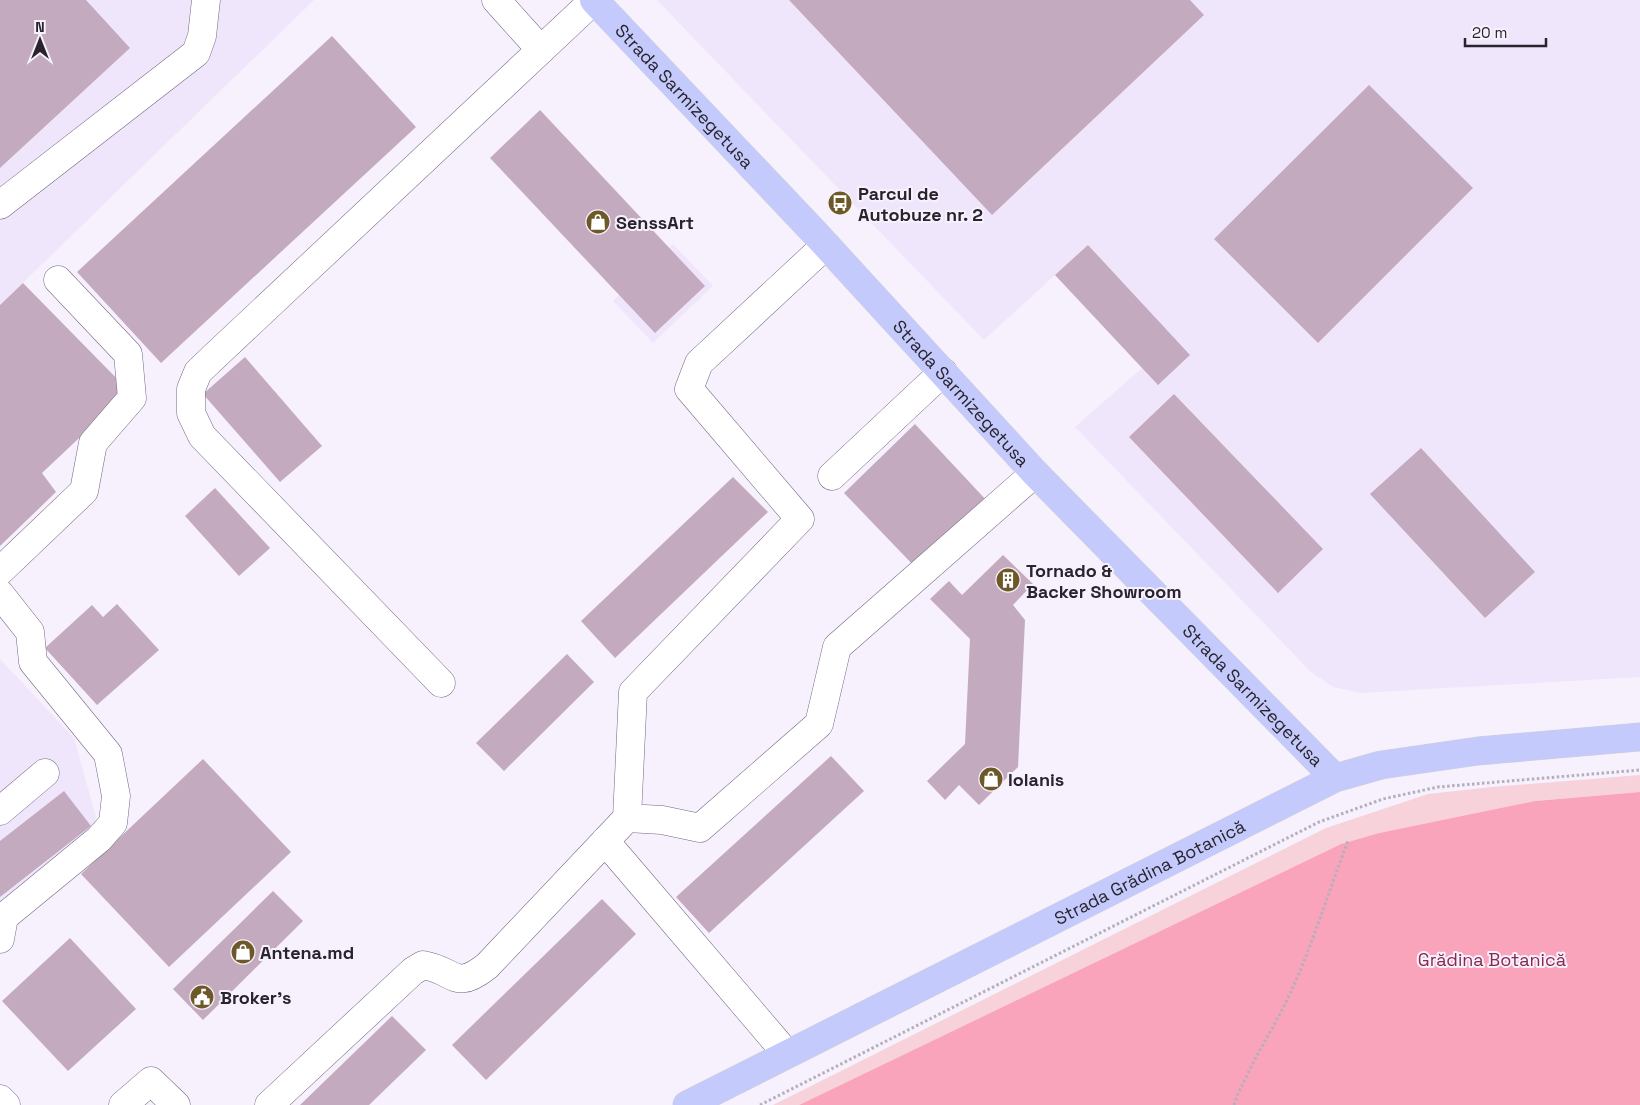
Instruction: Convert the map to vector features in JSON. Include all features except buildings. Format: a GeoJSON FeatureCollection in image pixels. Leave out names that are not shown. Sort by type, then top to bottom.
{"type":"FeatureCollection","features":[{"type":"Feature","properties":{"kind":"main road","name":"Strada Sarmizegetusa"},"geometry":{"type":"LineString","coordinates":[[594,0],[826,246],[1034,473],[1336,778]]}},
{"type":"Feature","properties":{"kind":"main road","name":"Strada Grădina Botanică"},"geometry":{"type":"LineString","coordinates":[[687,1105],[1336,778],[1381,765],[1478,751],[1640,737]]}},
{"type":"Feature","properties":{"kind":"lane"},"geometry":{"type":"LineString","coordinates":[[0,205],[196,53],[202,36],[206,0]]}},
{"type":"Feature","properties":{"kind":"lane"},"geometry":{"type":"LineString","coordinates":[[496,0],[541,50]]}},
{"type":"Feature","properties":{"kind":"lane"},"geometry":{"type":"LineString","coordinates":[[441,683],[202,436],[191,413],[191,389],[198,372],[594,0]]}},
{"type":"Feature","properties":{"kind":"lane"},"geometry":{"type":"LineString","coordinates":[[268,1105],[413,970],[423,965],[434,966],[451,977],[462,980],[476,975],[487,966],[627,818],[633,692],[800,519],[689,390],[699,363],[826,246]]}},
{"type":"Feature","properties":{"kind":"lane"},"geometry":{"type":"LineString","coordinates":[[0,571],[84,491],[93,443],[132,398],[128,354],[58,280]]}},
{"type":"Feature","properties":{"kind":"lane"},"geometry":{"type":"LineString","coordinates":[[832,476],[943,372]]}},
{"type":"Feature","properties":{"kind":"lane"},"geometry":{"type":"LineString","coordinates":[[627,818],[662,820],[700,828],[819,724],[837,648],[1034,473]]}},
{"type":"Feature","properties":{"kind":"lane"},"geometry":{"type":"LineString","coordinates":[[0,594],[30,632],[33,662],[108,754],[116,796],[113,823],[99,839],[4,917],[0,939]]}},
{"type":"Feature","properties":{"kind":"lane"},"geometry":{"type":"LineString","coordinates":[[0,811],[46,773]]}},
{"type":"Feature","properties":{"kind":"lane"},"geometry":{"type":"LineString","coordinates":[[605,841],[787,1054]]}},
{"type":"Feature","properties":{"kind":"lane"},"geometry":{"type":"LineString","coordinates":[[123,1105],[151,1081],[176,1105]]}},
{"type":"Feature","properties":{"kind":"lane"},"geometry":{"type":"LineString","coordinates":[[0,1099],[6,1105]]}},
{"type":"Feature","properties":{"kind":"path"},"geometry":{"type":"LineString","coordinates":[[760,1105],[1320,822],[1383,799],[1438,786],[1640,770]]}},
{"type":"Feature","properties":{"kind":"path"},"geometry":{"type":"LineString","coordinates":[[1234,1105],[1236,1097],[1286,1002],[1313,940],[1330,887],[1348,841]]}},
{"type":"Feature","properties":{"kind":"shaded area"},"geometry":{"type":"Polygon","coordinates":[[[0,0],[314,0],[0,305],[0,0]]]}},
{"type":"Feature","properties":{"kind":"shaded area"},"geometry":{"type":"Polygon","coordinates":[[[657,0],[1640,0],[1640,677],[1360,693],[1333,687],[1311,672],[1075,427],[1142,368],[1055,275],[984,340],[657,0]]]}},
{"type":"Feature","properties":{"kind":"shaded area"},"geometry":{"type":"Polygon","coordinates":[[[673,244],[713,286],[653,343],[613,301],[673,244]]]}},
{"type":"Feature","properties":{"kind":"shaded area"},"geometry":{"type":"Polygon","coordinates":[[[0,659],[74,738],[96,817],[92,833],[0,907],[0,659]]]}},
{"type":"Feature","properties":{"kind":"shaded area"},"geometry":{"type":"Polygon","coordinates":[[[1640,775],[1640,792],[1535,801],[1379,833],[1341,844],[799,1105],[773,1105],[1326,828],[1428,794],[1640,775]]]}},
{"type":"Feature","properties":{"kind":"green space","name":"Grădina Botanică"},"geometry":{"type":"Polygon","coordinates":[[[1640,792],[1640,1105],[799,1105],[1341,844],[1379,833],[1535,801],[1640,792]]]}},
{"type":"Feature","properties":{"kind":"place","name":"Parcul de Autobuze nr. 2"},"geometry":{"type":"Point","coordinates":[840,203]}},
{"type":"Feature","properties":{"kind":"place","name":"SenssArt"},"geometry":{"type":"Point","coordinates":[598,222]}},
{"type":"Feature","properties":{"kind":"place","name":"Tornado & Backer Showroom"},"geometry":{"type":"Point","coordinates":[1008,580]}},
{"type":"Feature","properties":{"kind":"place","name":"Iolanis"},"geometry":{"type":"Point","coordinates":[991,779]}},
{"type":"Feature","properties":{"kind":"place","name":"Antena.md"},"geometry":{"type":"Point","coordinates":[243,952]}},
{"type":"Feature","properties":{"kind":"place","name":"Broker's"},"geometry":{"type":"Point","coordinates":[202,997]}}]}
